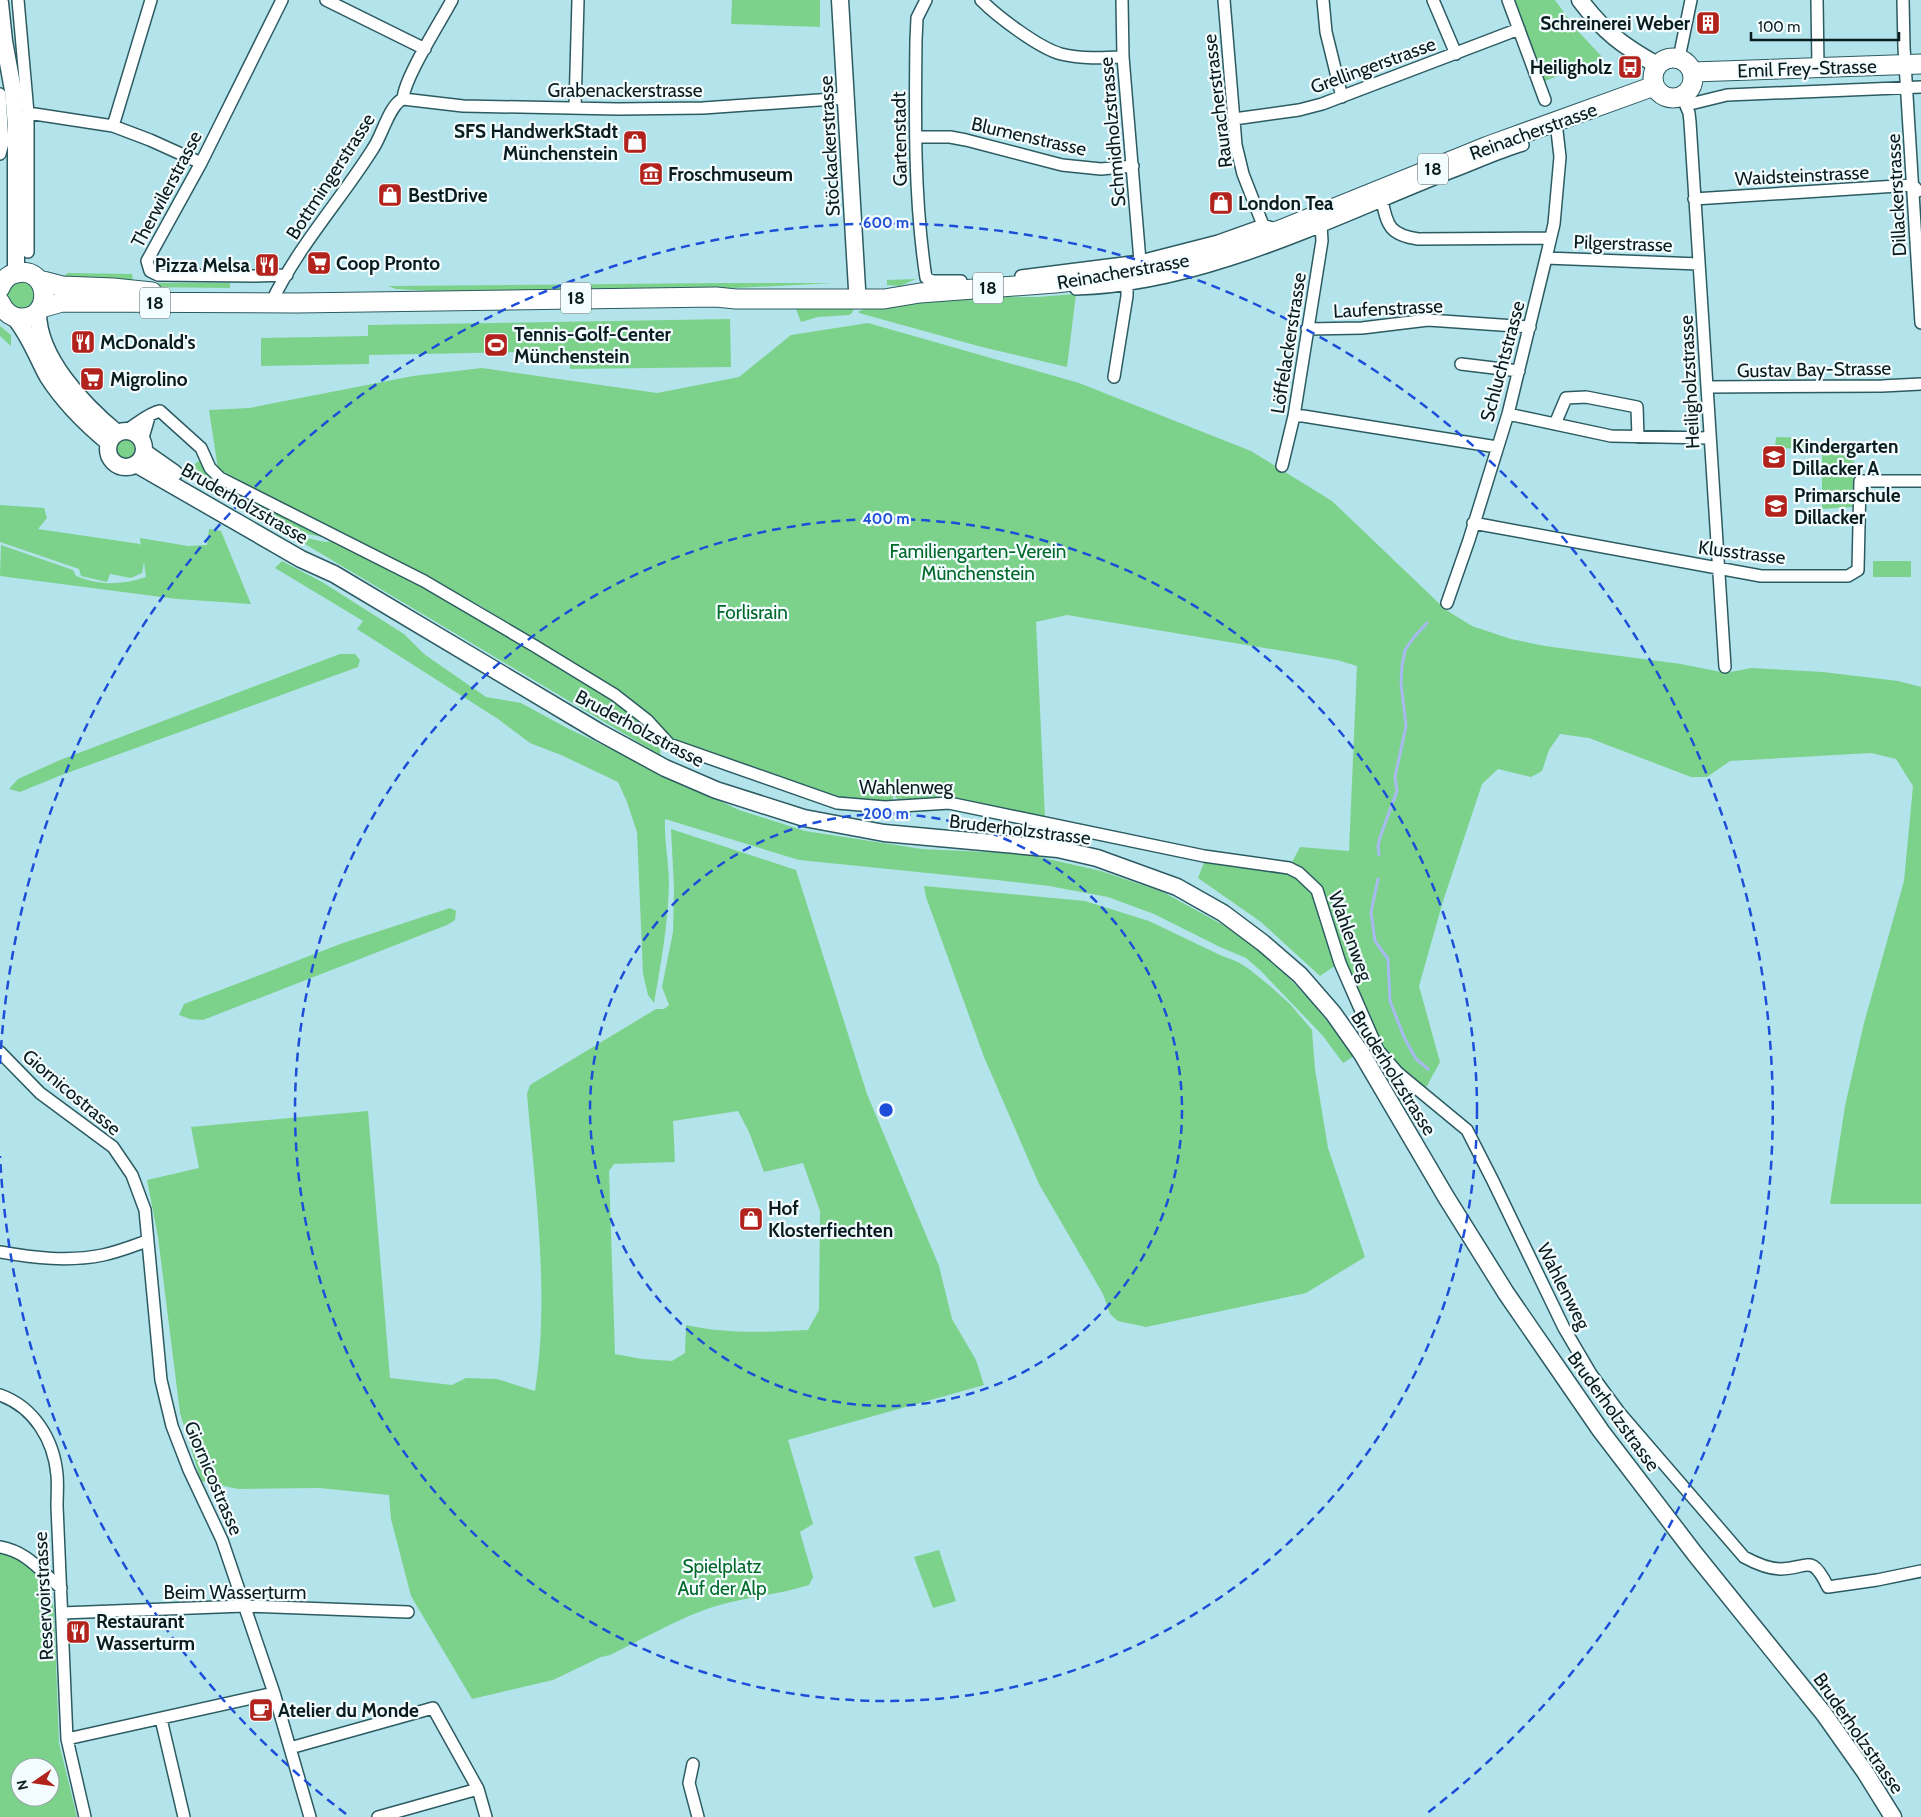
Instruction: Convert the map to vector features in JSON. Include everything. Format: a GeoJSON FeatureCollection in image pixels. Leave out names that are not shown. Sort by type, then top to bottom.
{"type":"FeatureCollection","features":[{"type":"Feature","properties":{"kind":"main road","name":"Stöckackerstrasse"},"geometry":{"type":"LineString","coordinates":[[840,0],[858,294]]}},
{"type":"Feature","properties":{"kind":"main road"},"geometry":{"type":"LineString","coordinates":[[1580,0],[1607,32],[1631,50],[1657,65]]}},
{"type":"Feature","properties":{"kind":"main road"},"geometry":{"type":"LineString","coordinates":[[0,4],[2,36],[13,90],[16,126],[5,281],[33,275],[39,280],[44,294],[39,310],[40,332],[59,370],[86,406],[117,435]]}},
{"type":"Feature","properties":{"kind":"main road"},"geometry":{"type":"LineString","coordinates":[[1679,58],[1693,72],[1692,85],[1684,101],[1660,94],[1654,86],[1653,76],[1657,65],[1665,59],[1679,58]]}},
{"type":"Feature","properties":{"kind":"main road","name":"Emil Frey-Strasse"},"geometry":{"type":"LineString","coordinates":[[1693,72],[1913,64]]}},
{"type":"Feature","properties":{"kind":"main road","name":"Reinacherstrasse"},"geometry":{"type":"LineString","coordinates":[[858,294],[923,285],[1055,283],[1133,273],[1188,262],[1271,228],[1488,146],[1654,86]]}},
{"type":"Feature","properties":{"kind":"main road","name":"18"},"geometry":{"type":"LineString","coordinates":[[39,280],[62,286],[113,288],[147,292],[272,290],[381,292],[436,300],[716,297],[736,292],[858,294]]}},
{"type":"Feature","properties":{"kind":"main road","name":"18"},"geometry":{"type":"LineString","coordinates":[[39,310],[62,302],[272,290]]}},
{"type":"Feature","properties":{"kind":"main road"},"geometry":{"type":"LineString","coordinates":[[5,309],[30,317],[39,310]]}},
{"type":"Feature","properties":{"kind":"main road"},"geometry":{"type":"LineString","coordinates":[[5,309],[21,325],[49,378],[80,417],[117,435],[139,436],[141,452],[126,468],[115,464],[108,454],[117,435]]}},
{"type":"Feature","properties":{"kind":"main road","name":"Bruderholzstrasse"},"geometry":{"type":"LineString","coordinates":[[141,452],[304,552],[334,574],[665,768],[716,790],[804,818],[866,830],[1058,849],[1097,858],[1177,887],[1223,913],[1263,943],[1300,975],[1338,1020],[1362,1054],[1446,1197],[1506,1293],[1601,1431],[1695,1554],[1824,1714],[1865,1772],[1893,1817]]}},
{"type":"Feature","properties":{"kind":"street"},"geometry":{"type":"LineString","coordinates":[[18,0],[28,113],[28,252]]}},
{"type":"Feature","properties":{"kind":"street"},"geometry":{"type":"LineString","coordinates":[[113,126],[151,0]]}},
{"type":"Feature","properties":{"kind":"street","name":"Therwilerstrasse"},"geometry":{"type":"LineString","coordinates":[[282,0],[201,163],[147,262],[147,267],[158,275],[254,276],[272,290],[287,275]]}},
{"type":"Feature","properties":{"kind":"street"},"geometry":{"type":"LineString","coordinates":[[326,0],[425,49]]}},
{"type":"Feature","properties":{"kind":"street","name":"Bottmingerstrasse"},"geometry":{"type":"LineString","coordinates":[[272,290],[287,275],[312,233],[375,146],[396,104],[403,99],[403,92],[452,0]]}},
{"type":"Feature","properties":{"kind":"street"},"geometry":{"type":"LineString","coordinates":[[575,108],[578,0]]}},
{"type":"Feature","properties":{"kind":"street","name":"Gartenstadt"},"geometry":{"type":"LineString","coordinates":[[923,285],[917,188],[916,40],[917,18],[926,0]]}},
{"type":"Feature","properties":{"kind":"street"},"geometry":{"type":"LineString","coordinates":[[981,0],[1031,38],[1060,53],[1091,59],[1123,57]]}},
{"type":"Feature","properties":{"kind":"street","name":"Schmidholzstrasse"},"geometry":{"type":"LineString","coordinates":[[1114,377],[1127,296],[1133,273],[1134,166],[1123,57],[1122,0]]}},
{"type":"Feature","properties":{"kind":"street","name":"Rauracherstrasse"},"geometry":{"type":"LineString","coordinates":[[1224,0],[1236,145],[1243,174],[1271,228]]}},
{"type":"Feature","properties":{"kind":"street"},"geometry":{"type":"LineString","coordinates":[[1323,0],[1326,32],[1342,97]]}},
{"type":"Feature","properties":{"kind":"street"},"geometry":{"type":"LineString","coordinates":[[1433,0],[1456,54]]}},
{"type":"Feature","properties":{"kind":"street"},"geometry":{"type":"LineString","coordinates":[[1508,0],[1546,100]]}},
{"type":"Feature","properties":{"kind":"street"},"geometry":{"type":"LineString","coordinates":[[1679,58],[1691,0]]}},
{"type":"Feature","properties":{"kind":"street"},"geometry":{"type":"LineString","coordinates":[[1817,0],[1818,68]]}},
{"type":"Feature","properties":{"kind":"street","name":"Dillackerstrasse"},"geometry":{"type":"LineString","coordinates":[[1903,0],[1913,64],[1907,88],[1917,190],[1921,323]]}},
{"type":"Feature","properties":{"kind":"street","name":"Grellingerstrasse"},"geometry":{"type":"LineString","coordinates":[[1234,119],[1298,110],[1342,97],[1519,29]]}},
{"type":"Feature","properties":{"kind":"street"},"geometry":{"type":"LineString","coordinates":[[1684,101],[1727,95],[1921,88]]}},
{"type":"Feature","properties":{"kind":"street"},"geometry":{"type":"LineString","coordinates":[[0,94],[3,143],[0,154]]}},
{"type":"Feature","properties":{"kind":"street","name":"Grabenackerstrasse"},"geometry":{"type":"LineString","coordinates":[[403,99],[463,106],[703,108],[847,98]]}},
{"type":"Feature","properties":{"kind":"street","name":"Heiligholzstrasse"},"geometry":{"type":"LineString","coordinates":[[1684,101],[1690,122],[1725,666]]}},
{"type":"Feature","properties":{"kind":"street"},"geometry":{"type":"LineString","coordinates":[[28,113],[113,126],[201,163]]}},
{"type":"Feature","properties":{"kind":"street","name":"Schluchtstrasse"},"geometry":{"type":"LineString","coordinates":[[1447,604],[1508,414],[1554,224],[1560,157],[1556,122]]}},
{"type":"Feature","properties":{"kind":"street","name":"Blumenstrasse"},"geometry":{"type":"LineString","coordinates":[[917,137],[958,138],[1062,165],[1101,169],[1134,166]]}},
{"type":"Feature","properties":{"kind":"street"},"geometry":{"type":"LineString","coordinates":[[923,285],[933,281],[977,281],[1077,270],[1133,273],[1198,270],[1245,254],[1523,145]]}},
{"type":"Feature","properties":{"kind":"street","name":"Waidsteinstrasse"},"geometry":{"type":"LineString","coordinates":[[1694,199],[1917,190]]}},
{"type":"Feature","properties":{"kind":"street"},"geometry":{"type":"LineString","coordinates":[[1382,200],[1390,227],[1401,236],[1418,239],[1550,238]]}},
{"type":"Feature","properties":{"kind":"street","name":"Löffelackerstrasse"},"geometry":{"type":"LineString","coordinates":[[1282,466],[1294,416],[1322,241],[1321,224]]}},
{"type":"Feature","properties":{"kind":"street","name":"Pilgerstrasse"},"geometry":{"type":"LineString","coordinates":[[1546,258],[1699,264]]}},
{"type":"Feature","properties":{"kind":"street","name":"Laufenstrasse"},"geometry":{"type":"LineString","coordinates":[[1307,329],[1362,328],[1428,320],[1530,327]]}},
{"type":"Feature","properties":{"kind":"street"},"geometry":{"type":"LineString","coordinates":[[1461,364],[1519,371]]}},
{"type":"Feature","properties":{"kind":"street","name":"Gustav Bay-Strasse"},"geometry":{"type":"LineString","coordinates":[[1708,387],[1921,384]]}},
{"type":"Feature","properties":{"kind":"street"},"geometry":{"type":"LineString","coordinates":[[1555,424],[1566,398],[1586,396],[1637,407],[1638,437]]}},
{"type":"Feature","properties":{"kind":"street","name":"Wahlenweg"},"geometry":{"type":"LineString","coordinates":[[149,417],[154,412],[160,411],[201,448],[210,468],[220,478],[424,581],[533,645],[615,695],[647,720],[669,744],[837,803],[885,807],[931,803],[958,804],[1170,850],[1289,868],[1299,873],[1317,890],[1340,963],[1378,1050],[1398,1073],[1467,1130],[1564,1328],[1602,1391],[1744,1557],[1760,1565],[1781,1569],[1807,1564],[1814,1566],[1822,1574],[1828,1586],[1877,1580],[1921,1571]]}},
{"type":"Feature","properties":{"kind":"street"},"geometry":{"type":"LineString","coordinates":[[1508,414],[1611,436],[1710,438]]}},
{"type":"Feature","properties":{"kind":"street"},"geometry":{"type":"LineString","coordinates":[[1294,416],[1304,416],[1497,447]]}},
{"type":"Feature","properties":{"kind":"street"},"geometry":{"type":"LineString","coordinates":[[117,435],[149,417]]}},
{"type":"Feature","properties":{"kind":"street"},"geometry":{"type":"LineString","coordinates":[[141,452],[149,417]]}},
{"type":"Feature","properties":{"kind":"street","name":"Klusstrasse"},"geometry":{"type":"LineString","coordinates":[[1473,524],[1761,576],[1848,576],[1858,570],[1860,481],[1921,481]]}},
{"type":"Feature","properties":{"kind":"street","name":"Giornicostrasse"},"geometry":{"type":"LineString","coordinates":[[0,1052],[40,1093],[113,1147],[132,1175],[145,1210],[162,1380],[172,1426],[188,1470],[222,1540],[274,1693],[310,1817]]}},
{"type":"Feature","properties":{"kind":"street"},"geometry":{"type":"LineString","coordinates":[[0,1252],[20,1256],[65,1260],[104,1255],[148,1241]]}},
{"type":"Feature","properties":{"kind":"street","name":"Reservoirstrasse"},"geometry":{"type":"LineString","coordinates":[[0,1395],[9,1398],[34,1418],[43,1429],[52,1451],[57,1475],[67,1739],[84,1817]]}},
{"type":"Feature","properties":{"kind":"street"},"geometry":{"type":"LineString","coordinates":[[0,1547],[13,1550],[37,1564],[61,1588]]}},
{"type":"Feature","properties":{"kind":"street","name":"Beim Wasserturm"},"geometry":{"type":"LineString","coordinates":[[62,1613],[244,1606],[408,1612]]}},
{"type":"Feature","properties":{"kind":"street"},"geometry":{"type":"LineString","coordinates":[[67,1739],[274,1693]]}},
{"type":"Feature","properties":{"kind":"street"},"geometry":{"type":"LineString","coordinates":[[290,1748],[433,1708],[478,1789],[486,1817]]}},
{"type":"Feature","properties":{"kind":"street"},"geometry":{"type":"LineString","coordinates":[[161,1719],[184,1817]]}},
{"type":"Feature","properties":{"kind":"street"},"geometry":{"type":"LineString","coordinates":[[693,1764],[689,1783],[698,1817]]}},
{"type":"Feature","properties":{"kind":"street"},"geometry":{"type":"LineString","coordinates":[[378,1817],[478,1789]]}},
{"type":"Feature","properties":{"kind":"green space"},"geometry":{"type":"Polygon","coordinates":[[[732,0],[820,0],[820,27],[731,24],[732,0]]]}},
{"type":"Feature","properties":{"kind":"green space"},"geometry":{"type":"Polygon","coordinates":[[[1513,0],[1555,0],[1576,29],[1603,58],[1545,81],[1513,0]]]}},
{"type":"Feature","properties":{"kind":"green space"},"geometry":{"type":"Polygon","coordinates":[[[68,273],[132,274],[133,283],[230,283],[230,288],[147,287],[65,281],[65,275],[68,273]]]}},
{"type":"Feature","properties":{"kind":"green space"},"geometry":{"type":"Polygon","coordinates":[[[23,279],[36,288],[33,308],[17,311],[5,295],[9,285],[23,279]]]}},
{"type":"Feature","properties":{"kind":"green space"},"geometry":{"type":"Polygon","coordinates":[[[916,279],[900,286],[887,285],[887,280],[916,279]]]}},
{"type":"Feature","properties":{"kind":"green space"},"geometry":{"type":"Polygon","coordinates":[[[834,283],[697,290],[464,293],[396,289],[388,286],[834,283]]]}},
{"type":"Feature","properties":{"kind":"green space"},"geometry":{"type":"Polygon","coordinates":[[[1076,294],[1067,367],[978,346],[859,313],[859,311],[872,306],[1076,294]]]}},
{"type":"Feature","properties":{"kind":"green space"},"geometry":{"type":"Polygon","coordinates":[[[795,306],[854,308],[849,315],[818,317],[801,322],[795,306]]]}},
{"type":"Feature","properties":{"kind":"green space","name":"Tennis-Golf-Center Münchenstein"},"geometry":{"type":"Polygon","coordinates":[[[730,319],[731,367],[570,369],[569,351],[369,355],[369,364],[261,366],[261,338],[368,336],[368,325],[730,319]]]}},
{"type":"Feature","properties":{"kind":"green space"},"geometry":{"type":"Polygon","coordinates":[[[868,323],[1079,383],[1251,451],[1332,501],[1446,610],[1472,626],[1511,639],[1545,646],[1681,664],[1726,673],[1751,668],[1823,672],[1898,681],[1921,687],[1921,1204],[1830,1204],[1845,1106],[1864,1023],[1904,881],[1913,786],[1896,759],[1871,753],[1730,761],[1707,777],[1691,777],[1589,738],[1560,734],[1549,750],[1542,771],[1531,777],[1498,769],[1482,784],[1443,901],[1419,986],[1440,1062],[1423,1093],[1378,1050],[1339,963],[1320,976],[1261,922],[1198,878],[1205,860],[1289,868],[1300,847],[1349,851],[1357,666],[1337,660],[1067,615],[1036,622],[1045,818],[949,803],[904,806],[894,795],[892,801],[888,804],[842,800],[676,742],[665,735],[618,691],[479,605],[218,469],[209,410],[249,408],[413,376],[482,368],[657,393],[739,377],[791,335],[868,323]]]}},
{"type":"Feature","properties":{"kind":"green space"},"geometry":{"type":"Polygon","coordinates":[[[0,326],[11,335],[11,346],[0,336],[0,326]]]}},
{"type":"Feature","properties":{"kind":"green space"},"geometry":{"type":"Polygon","coordinates":[[[1776,437],[1806,438],[1806,449],[1775,448],[1776,437]]]}},
{"type":"Feature","properties":{"kind":"green space"},"geometry":{"type":"Polygon","coordinates":[[[121,439],[129,439],[135,445],[135,453],[129,459],[121,459],[115,453],[115,445],[121,439]]]}},
{"type":"Feature","properties":{"kind":"green space"},"geometry":{"type":"Polygon","coordinates":[[[1822,452],[1854,453],[1853,507],[1822,509],[1822,452]]]}},
{"type":"Feature","properties":{"kind":"green space"},"geometry":{"type":"Polygon","coordinates":[[[199,461],[217,482],[328,538],[282,529],[186,469],[199,461]]]}},
{"type":"Feature","properties":{"kind":"green space"},"geometry":{"type":"Polygon","coordinates":[[[0,505],[44,508],[47,518],[38,529],[140,544],[141,548],[140,538],[188,546],[207,545],[209,529],[221,531],[251,604],[177,599],[0,576],[1,545],[73,570],[76,576],[94,582],[119,583],[146,577],[144,562],[142,573],[131,578],[110,574],[107,582],[81,576],[79,569],[0,542],[0,505]]]}},
{"type":"Feature","properties":{"kind":"green space"},"geometry":{"type":"Polygon","coordinates":[[[288,534],[325,542],[335,541],[442,595],[590,683],[645,724],[661,744],[660,755],[288,534]]]}},
{"type":"Feature","properties":{"kind":"green space"},"geometry":{"type":"Polygon","coordinates":[[[282,561],[322,582],[404,634],[424,654],[486,697],[521,703],[567,728],[739,810],[805,831],[922,849],[1026,854],[1101,871],[1163,892],[1234,931],[1276,965],[1312,1002],[1354,1056],[1343,1063],[1323,1036],[1261,971],[1246,958],[1154,914],[1108,897],[1049,886],[799,860],[665,819],[669,876],[668,899],[664,944],[654,1003],[648,995],[643,974],[637,832],[618,782],[561,755],[530,743],[498,719],[357,629],[363,621],[275,568],[282,561]]]}},
{"type":"Feature","properties":{"kind":"green space"},"geometry":{"type":"Polygon","coordinates":[[[1873,561],[1911,561],[1911,577],[1873,577],[1873,561]]]}},
{"type":"Feature","properties":{"kind":"green space"},"geometry":{"type":"Polygon","coordinates":[[[340,654],[355,654],[360,660],[358,667],[20,792],[9,789],[18,779],[60,760],[340,654]]]}},
{"type":"Feature","properties":{"kind":"green space","name":"Spielplatz Auf der Alp"},"geometry":{"type":"Polygon","coordinates":[[[671,829],[796,870],[867,1094],[939,1266],[952,1319],[976,1360],[984,1385],[788,1440],[813,1524],[800,1532],[813,1577],[809,1585],[730,1602],[704,1610],[553,1680],[472,1699],[411,1596],[391,1519],[389,1495],[319,1488],[238,1489],[201,1481],[180,1413],[158,1237],[147,1180],[199,1168],[191,1127],[368,1111],[390,1378],[452,1385],[466,1378],[497,1379],[535,1391],[541,1318],[540,1242],[527,1094],[530,1085],[656,1009],[664,1009],[669,1005],[662,987],[673,932],[674,888],[671,829]],[[738,1111],[673,1121],[675,1162],[614,1164],[609,1171],[615,1354],[642,1359],[672,1361],[685,1353],[686,1325],[732,1331],[808,1330],[819,1310],[820,1211],[803,1163],[764,1172],[749,1132],[738,1111]]]}},
{"type":"Feature","properties":{"kind":"green space"},"geometry":{"type":"Polygon","coordinates":[[[924,886],[1085,901],[1149,921],[1238,962],[1270,986],[1290,1004],[1312,1030],[1315,1069],[1328,1148],[1365,1257],[1306,1293],[1146,1327],[1118,1321],[1110,1314],[1103,1294],[1039,1184],[984,1057],[926,897],[924,886]]]}},
{"type":"Feature","properties":{"kind":"green space"},"geometry":{"type":"Polygon","coordinates":[[[450,908],[456,911],[455,920],[447,925],[203,1020],[190,1019],[179,1015],[184,1004],[343,943],[450,908]]]}},
{"type":"Feature","properties":{"kind":"green space"},"geometry":{"type":"Polygon","coordinates":[[[0,1547],[49,1578],[54,1611],[59,1743],[77,1817],[0,1817],[0,1547]]]}},
{"type":"Feature","properties":{"kind":"green space"},"geometry":{"type":"Polygon","coordinates":[[[939,1550],[956,1601],[933,1608],[914,1557],[939,1550]]]}},
{"type":"Feature","properties":{"kind":"waterway"},"geometry":{"type":"LineString","coordinates":[[1379,855],[1380,837],[1397,791],[1395,777],[1406,726],[1401,683],[1405,650],[1427,623]]}},
{"type":"Feature","properties":{"kind":"waterway"},"geometry":{"type":"LineString","coordinates":[[1378,879],[1371,912],[1375,941],[1388,959],[1390,1001],[1404,1037],[1416,1059],[1428,1069]]}},
{"type":"Feature","properties":{"kind":"place","name":"Schreinerei Weber"},"geometry":{"type":"Point","coordinates":[1708,23]}},
{"type":"Feature","properties":{"kind":"place","name":"Heiligholz"},"geometry":{"type":"Point","coordinates":[1630,67]}},
{"type":"Feature","properties":{"kind":"place","name":"SFS HandwerkStadt Münchenstein"},"geometry":{"type":"Point","coordinates":[635,142]}},
{"type":"Feature","properties":{"kind":"place","name":"Froschmuseum"},"geometry":{"type":"Point","coordinates":[651,174]}},
{"type":"Feature","properties":{"kind":"place","name":"BestDrive"},"geometry":{"type":"Point","coordinates":[390,195]}},
{"type":"Feature","properties":{"kind":"place","name":"London Tea"},"geometry":{"type":"Point","coordinates":[1221,203]}},
{"type":"Feature","properties":{"kind":"place","name":"Coop Pronto"},"geometry":{"type":"Point","coordinates":[319,263]}},
{"type":"Feature","properties":{"kind":"place","name":"Pizza Melsa"},"geometry":{"type":"Point","coordinates":[267,265]}},
{"type":"Feature","properties":{"kind":"place","name":"McDonald's"},"geometry":{"type":"Point","coordinates":[83,342]}},
{"type":"Feature","properties":{"kind":"place","name":"Tennis-Golf-Center Münchenstein"},"geometry":{"type":"Point","coordinates":[496,345]}},
{"type":"Feature","properties":{"kind":"place","name":"Migrolino"},"geometry":{"type":"Point","coordinates":[92,379]}},
{"type":"Feature","properties":{"kind":"place","name":"Kindergarten Dillacker A"},"geometry":{"type":"Point","coordinates":[1774,457]}},
{"type":"Feature","properties":{"kind":"place","name":"Primarschule Dillacker"},"geometry":{"type":"Point","coordinates":[1776,506]}},
{"type":"Feature","properties":{"kind":"place","name":"Hof Klosterfiechten"},"geometry":{"type":"Point","coordinates":[751,1219]}},
{"type":"Feature","properties":{"kind":"place","name":"Restaurant Wasserturm"},"geometry":{"type":"Point","coordinates":[78,1632]}},
{"type":"Feature","properties":{"kind":"place","name":"Atelier du Monde"},"geometry":{"type":"Point","coordinates":[261,1710]}},
{"type":"Feature","properties":{"kind":"park label","name":"Familiengarten-Verein Münchenstein"},"geometry":{"type":"Point","coordinates":[978,562]}},
{"type":"Feature","properties":{"kind":"park label","name":"Forlisrain"},"geometry":{"type":"Point","coordinates":[752,612]}}]}
